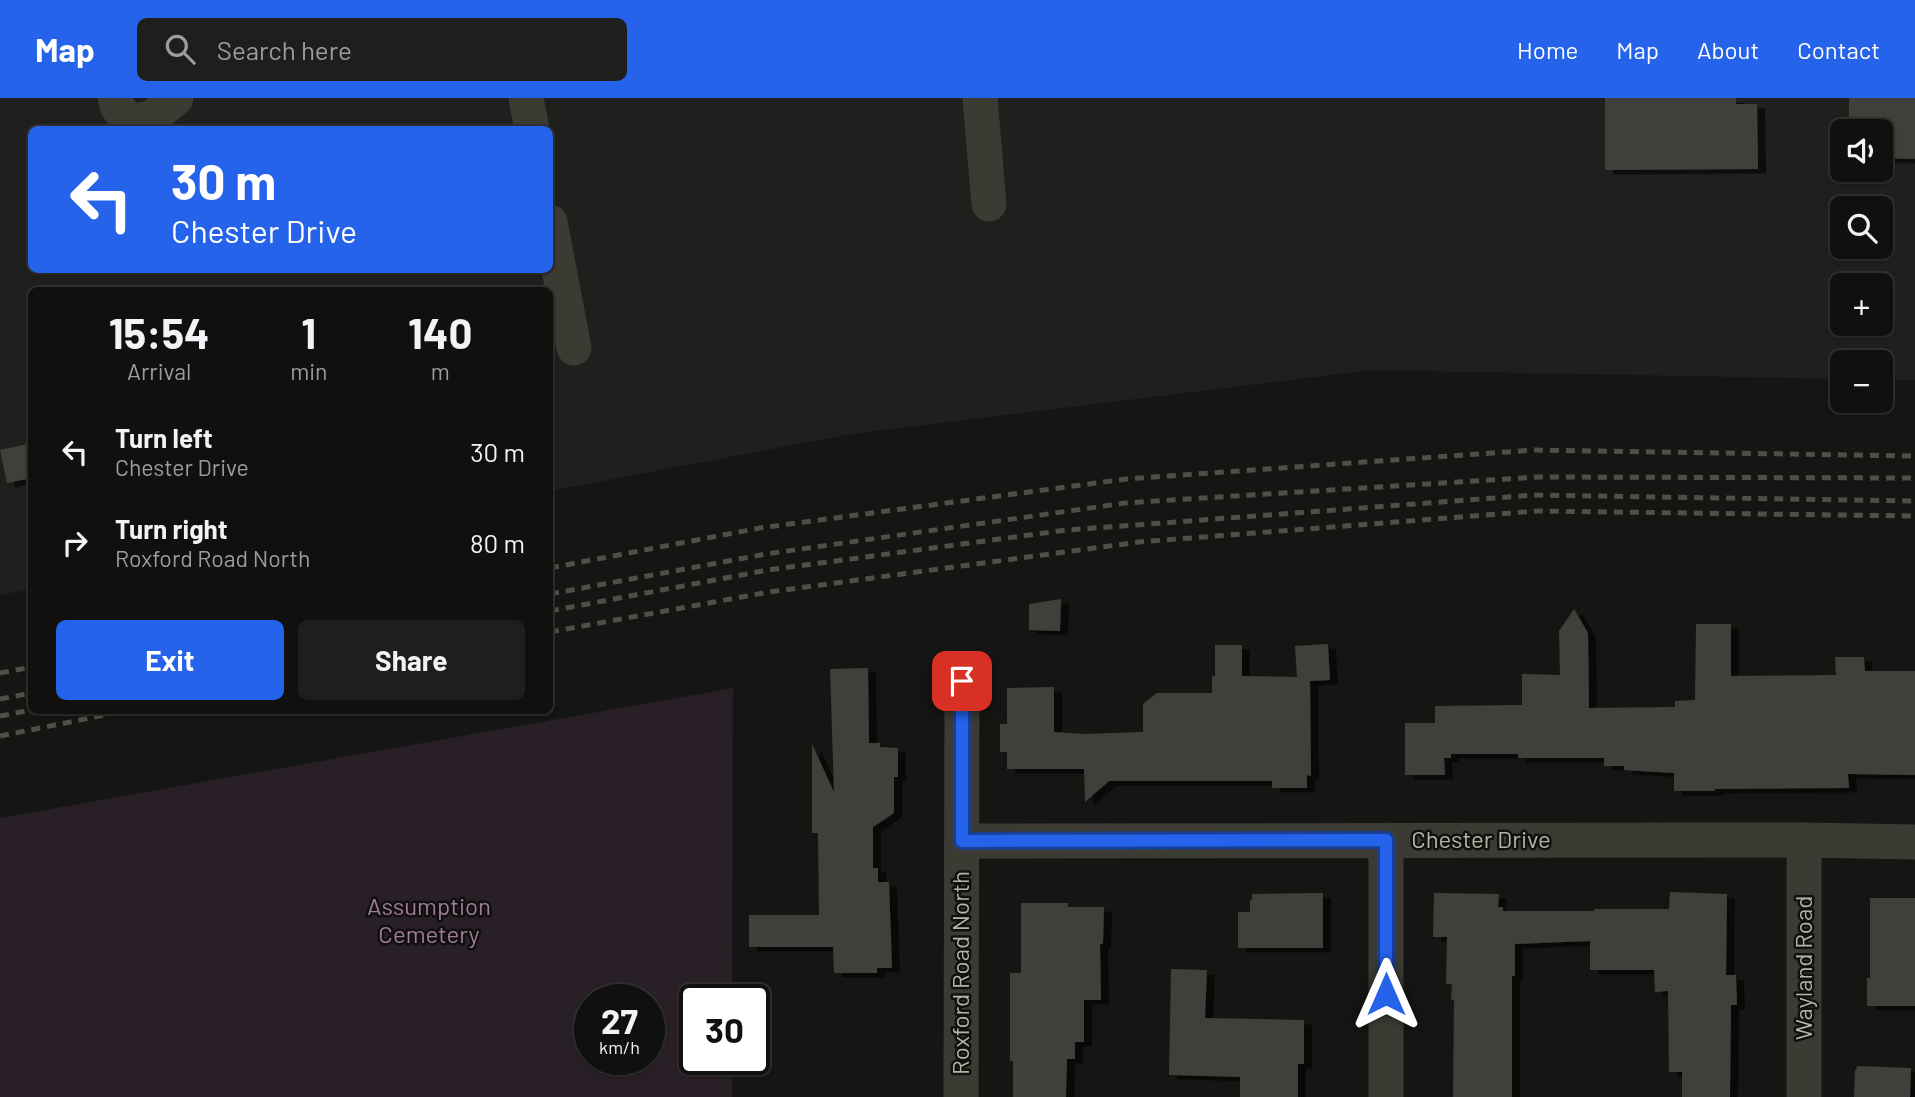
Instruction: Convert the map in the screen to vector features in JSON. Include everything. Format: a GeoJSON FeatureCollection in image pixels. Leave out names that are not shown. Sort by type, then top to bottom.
{"type":"FeatureCollection","features":[{"type":"Feature","properties":{"kind":"street"},"geometry":{"type":"LineString","coordinates":[[115,98],[128,122],[152,118],[176,98]]}},
{"type":"Feature","properties":{"kind":"street"},"geometry":{"type":"LineString","coordinates":[[526,98],[531,126]]}},
{"type":"Feature","properties":{"kind":"street"},"geometry":{"type":"LineString","coordinates":[[980,98],[989,204]]}},
{"type":"Feature","properties":{"kind":"street"},"geometry":{"type":"LineString","coordinates":[[553,238],[574,348]]}},
{"type":"Feature","properties":{"kind":"street","name":"Roxford Road North"},"geometry":{"type":"LineString","coordinates":[[961,1097],[962,681]]}},
{"type":"Feature","properties":{"kind":"street"},"geometry":{"type":"LineString","coordinates":[[1386,840],[1386,1097]]}},
{"type":"Feature","properties":{"kind":"street","name":"Wayland Road"},"geometry":{"type":"LineString","coordinates":[[1804,840],[1804,1097]]}},
{"type":"Feature","properties":{"kind":"street","name":"Chester Drive"},"geometry":{"type":"LineString","coordinates":[[962,841],[1915,842]]}},
{"type":"Feature","properties":{"kind":"shaded area"},"geometry":{"type":"Polygon","coordinates":[[[0,98],[1915,98],[1915,380],[1893,380],[1893,350],[1830,350],[1830,379],[1371,370],[851,434],[553,490],[553,287],[28,287],[28,590],[0,595],[0,98]]]}},
{"type":"Feature","properties":{"kind":"green space","name":"Assumption Cemetery"},"geometry":{"type":"Polygon","coordinates":[[[733,688],[732,984],[679,984],[679,1075],[732,1075],[732,1097],[0,1097],[0,818],[733,688]]]}},
{"type":"Feature","properties":{"kind":"building"},"geometry":{"type":"Polygon","coordinates":[[[1605,98],[1736,98],[1736,104],[1757,104],[1758,169],[1605,170],[1605,98]]]}},
{"type":"Feature","properties":{"kind":"building"},"geometry":{"type":"Polygon","coordinates":[[[1849,98],[1915,98],[1915,159],[1893,158],[1893,119],[1849,119],[1849,98]]]}},
{"type":"Feature","properties":{"kind":"building"},"geometry":{"type":"Polygon","coordinates":[[[28,444],[28,479],[7,483],[0,450],[28,444]]]}},
{"type":"Feature","properties":{"kind":"building"},"geometry":{"type":"Polygon","coordinates":[[[1061,599],[1060,631],[1029,630],[1029,604],[1061,599]]]}},
{"type":"Feature","properties":{"kind":"building"},"geometry":{"type":"Polygon","coordinates":[[[1574,609],[1588,633],[1589,708],[1675,707],[1675,701],[1695,700],[1696,624],[1731,624],[1731,676],[1836,675],[1835,657],[1864,657],[1865,671],[1915,671],[1915,775],[1848,774],[1849,788],[1674,791],[1674,773],[1604,766],[1604,758],[1518,758],[1518,754],[1451,754],[1451,758],[1444,758],[1445,775],[1405,775],[1405,723],[1435,723],[1435,706],[1522,705],[1522,674],[1560,675],[1559,631],[1574,609]]]}},
{"type":"Feature","properties":{"kind":"building"},"geometry":{"type":"Polygon","coordinates":[[[1328,644],[1330,680],[1310,681],[1311,776],[1307,775],[1307,788],[1272,788],[1272,781],[1109,781],[1085,802],[1084,769],[1007,769],[1007,752],[1000,752],[1000,724],[1007,724],[1007,688],[1054,687],[1054,732],[1143,732],[1143,704],[1157,693],[1212,693],[1215,645],[1242,645],[1242,676],[1297,677],[1295,646],[1328,644]]]}},
{"type":"Feature","properties":{"kind":"building"},"geometry":{"type":"Polygon","coordinates":[[[868,668],[869,743],[898,748],[898,777],[894,777],[894,813],[873,827],[873,868],[878,868],[878,882],[889,882],[892,968],[877,968],[877,973],[834,973],[833,947],[749,947],[749,915],[819,915],[818,833],[812,833],[812,744],[834,792],[830,669],[868,668]]]}},
{"type":"Feature","properties":{"kind":"building"},"geometry":{"type":"Polygon","coordinates":[[[1670,892],[1727,894],[1726,975],[1736,975],[1737,1005],[1731,1005],[1730,1097],[1682,1097],[1682,1072],[1669,1072],[1668,991],[1655,992],[1654,970],[1590,970],[1590,941],[1515,944],[1515,976],[1512,976],[1512,1097],[1453,1097],[1454,1000],[1451,1000],[1452,984],[1446,984],[1447,937],[1433,937],[1434,893],[1499,894],[1498,907],[1503,907],[1503,911],[1594,911],[1669,909],[1670,892]]]}},
{"type":"Feature","properties":{"kind":"building"},"geometry":{"type":"Polygon","coordinates":[[[1323,893],[1323,948],[1238,948],[1238,912],[1250,912],[1252,894],[1323,893]]]}},
{"type":"Feature","properties":{"kind":"building"},"geometry":{"type":"Polygon","coordinates":[[[1870,898],[1915,898],[1915,1006],[1867,1006],[1867,978],[1870,978],[1870,898]]]}},
{"type":"Feature","properties":{"kind":"building"},"geometry":{"type":"Polygon","coordinates":[[[1021,903],[1068,903],[1068,907],[1104,907],[1103,944],[1100,944],[1101,1000],[1084,1000],[1084,1042],[1075,1042],[1075,1059],[1067,1059],[1066,1097],[1013,1097],[1013,1061],[1010,1061],[1010,973],[1021,973],[1021,903]]]}},
{"type":"Feature","properties":{"kind":"building"},"geometry":{"type":"Polygon","coordinates":[[[1171,969],[1207,970],[1205,1018],[1304,1020],[1304,1064],[1298,1064],[1298,1097],[1240,1097],[1240,1077],[1169,1075],[1171,969]]]}},
{"type":"Feature","properties":{"kind":"building"},"geometry":{"type":"Polygon","coordinates":[[[1857,1066],[1911,1068],[1910,1097],[1854,1097],[1857,1066]]]}},
{"type":"Feature","properties":{"kind":"railway"},"geometry":{"type":"LineString","coordinates":[[553,567],[760,528],[1126,479],[1534,450],[1915,456]]}},
{"type":"Feature","properties":{"kind":"railway"},"geometry":{"type":"LineString","coordinates":[[553,593],[766,554],[1125,503],[1537,477],[1915,478]]}},
{"type":"Feature","properties":{"kind":"railway"},"geometry":{"type":"LineString","coordinates":[[553,610],[768,570],[1067,530],[1534,495],[1915,501]]}},
{"type":"Feature","properties":{"kind":"railway"},"geometry":{"type":"LineString","coordinates":[[553,631],[769,592],[1139,542],[1537,511],[1915,516]]}},
{"type":"Feature","properties":{"kind":"railway"},"geometry":{"type":"LineString","coordinates":[[0,673],[28,668]]}},
{"type":"Feature","properties":{"kind":"railway"},"geometry":{"type":"LineString","coordinates":[[0,699],[28,694]]}},
{"type":"Feature","properties":{"kind":"railway"},"geometry":{"type":"LineString","coordinates":[[0,716],[28,711]]}},
{"type":"Feature","properties":{"kind":"railway"},"geometry":{"type":"LineString","coordinates":[[0,736],[110,714]]}},
{"type":"Feature","properties":{"kind":"route"},"geometry":{"type":"LineString","coordinates":[[962,681],[962,841],[1386,840],[1386,994]]}}]}
